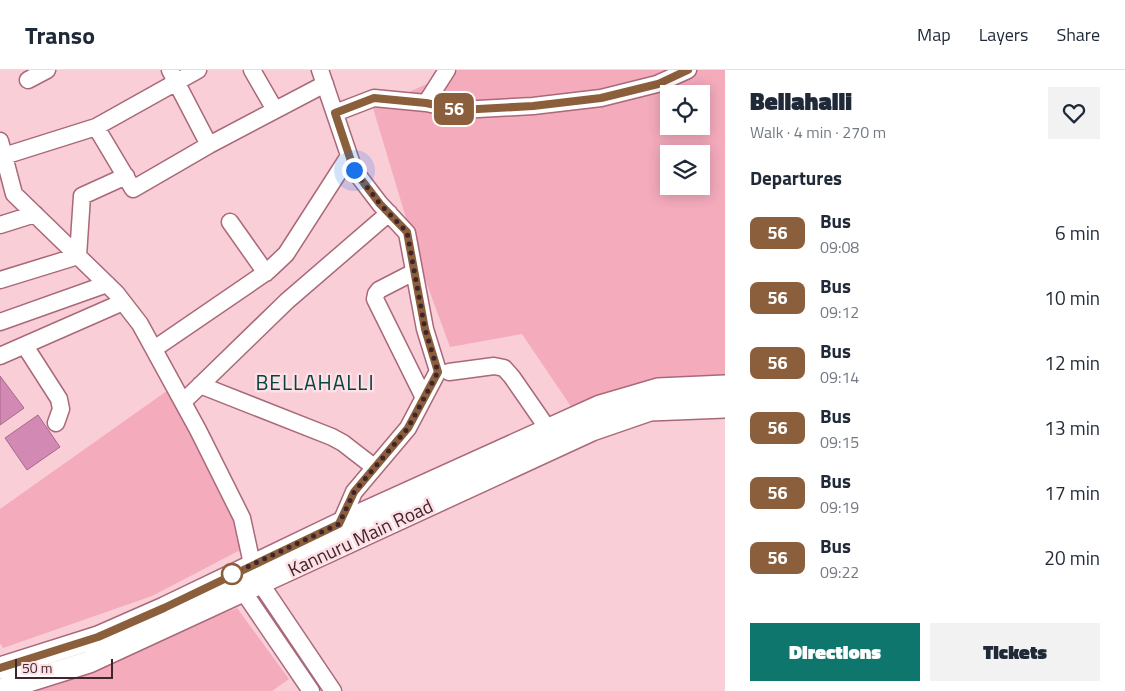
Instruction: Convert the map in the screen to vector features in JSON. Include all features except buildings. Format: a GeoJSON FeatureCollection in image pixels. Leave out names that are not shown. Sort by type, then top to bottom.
{"type":"FeatureCollection","features":[{"type":"Feature","properties":{"kind":"main road"},"geometry":{"type":"LineString","coordinates":[[0,668],[98,637],[164,608],[252,564],[600,406],[658,389],[725,386]]}},
{"type":"Feature","properties":{"kind":"main road","name":"Kannuru Main Road"},"geometry":{"type":"LineString","coordinates":[[0,690],[89,662],[592,430],[650,410],[725,407]]}},
{"type":"Feature","properties":{"kind":"street"},"geometry":{"type":"LineString","coordinates":[[28,80],[46,70]]}},
{"type":"Feature","properties":{"kind":"street"},"geometry":{"type":"LineString","coordinates":[[198,70],[173,76],[96,127],[3,156],[14,194],[107,284],[140,324],[183,402],[242,518],[252,564],[252,588],[311,691]]}},
{"type":"Feature","properties":{"kind":"street"},"geometry":{"type":"LineString","coordinates":[[252,70],[275,110]]}},
{"type":"Feature","properties":{"kind":"street"},"geometry":{"type":"LineString","coordinates":[[426,103],[447,70]]}},
{"type":"Feature","properties":{"kind":"street"},"geometry":{"type":"LineString","coordinates":[[335,113],[374,98],[426,103],[460,110],[533,106],[601,98],[658,84],[688,70]]}},
{"type":"Feature","properties":{"kind":"street"},"geometry":{"type":"LineString","coordinates":[[173,76],[209,145]]}},
{"type":"Feature","properties":{"kind":"street"},"geometry":{"type":"LineString","coordinates":[[96,127],[134,188],[275,110],[322,77],[354,170],[407,232],[425,329],[438,372],[408,428],[354,492],[339,524],[334,548]]}},
{"type":"Feature","properties":{"kind":"street"},"geometry":{"type":"LineString","coordinates":[[154,349],[266,273],[286,254],[349,156]]}},
{"type":"Feature","properties":{"kind":"street"},"geometry":{"type":"LineString","coordinates":[[78,256],[82,196],[126,176]]}},
{"type":"Feature","properties":{"kind":"street"},"geometry":{"type":"LineString","coordinates":[[183,402],[287,301],[389,213]]}},
{"type":"Feature","properties":{"kind":"street"},"geometry":{"type":"LineString","coordinates":[[0,225],[35,214]]}},
{"type":"Feature","properties":{"kind":"street"},"geometry":{"type":"LineString","coordinates":[[230,222],[266,273]]}},
{"type":"Feature","properties":{"kind":"street"},"geometry":{"type":"LineString","coordinates":[[0,280],[78,256]]}},
{"type":"Feature","properties":{"kind":"street"},"geometry":{"type":"LineString","coordinates":[[414,272],[379,290],[375,299],[424,398]]}},
{"type":"Feature","properties":{"kind":"street"},"geometry":{"type":"LineString","coordinates":[[0,322],[107,284]]}},
{"type":"Feature","properties":{"kind":"street"},"geometry":{"type":"LineString","coordinates":[[0,356],[123,302]]}},
{"type":"Feature","properties":{"kind":"street"},"geometry":{"type":"LineString","coordinates":[[25,346],[59,398],[61,409],[56,423]]}},
{"type":"Feature","properties":{"kind":"street"},"geometry":{"type":"LineString","coordinates":[[448,372],[494,366],[504,368],[548,429]]}},
{"type":"Feature","properties":{"kind":"street"},"geometry":{"type":"LineString","coordinates":[[200,385],[332,437],[343,443],[374,467]]}},
{"type":"Feature","properties":{"kind":"street"},"geometry":{"type":"LineString","coordinates":[[252,588],[333,691]]}},
{"type":"Feature","properties":{"kind":"shaded area"},"geometry":{"type":"Polygon","coordinates":[[[458,70],[725,70],[725,380],[574,411],[522,334],[450,347],[421,268],[373,108],[458,70]]]}},
{"type":"Feature","properties":{"kind":"shaded area"},"geometry":{"type":"Polygon","coordinates":[[[171,388],[246,547],[152,596],[3,648],[0,643],[0,509],[171,388]]]}},
{"type":"Feature","properties":{"kind":"shaded area"},"geometry":{"type":"Polygon","coordinates":[[[237,608],[289,679],[272,691],[26,691],[237,608]]]}},
{"type":"Feature","properties":{"kind":"bus line","name":"56"},"geometry":{"type":"LineString","coordinates":[[0,668],[98,637],[164,608],[339,524],[354,492],[408,428],[438,372],[425,329],[407,232],[380,204],[354,170],[335,113],[374,98],[426,103],[460,110],[533,106],[601,98],[658,84],[688,70]]}},
{"type":"Feature","properties":{"kind":"district","name":"BELLAHALLI"},"geometry":{"type":"Point","coordinates":[315,382]}},
{"type":"Feature","properties":{"kind":"route"},"geometry":{"type":"LineString","coordinates":[[232,574],[339,524],[354,492],[408,428],[438,372],[425,329],[407,232],[380,204],[354,170]]}}]}
